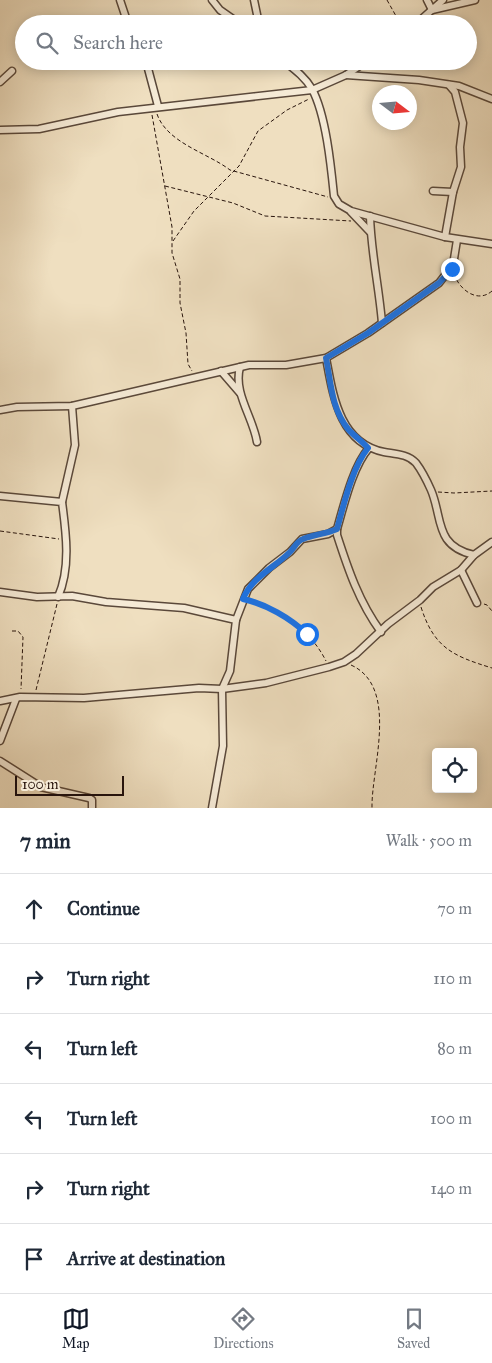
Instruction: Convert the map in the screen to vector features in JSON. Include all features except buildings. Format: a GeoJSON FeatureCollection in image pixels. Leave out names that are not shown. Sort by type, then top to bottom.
{"type":"FeatureCollection","features":[{"type":"Feature","properties":{"kind":"street"},"geometry":{"type":"LineString","coordinates":[[120,0],[125,15]]}},
{"type":"Feature","properties":{"kind":"street"},"geometry":{"type":"LineString","coordinates":[[212,0],[227,15]]}},
{"type":"Feature","properties":{"kind":"street"},"geometry":{"type":"LineString","coordinates":[[254,0],[257,15]]}},
{"type":"Feature","properties":{"kind":"street"},"geometry":{"type":"LineString","coordinates":[[427,0],[432,10]]}},
{"type":"Feature","properties":{"kind":"street"},"geometry":{"type":"LineString","coordinates":[[426,15],[443,0]]}},
{"type":"Feature","properties":{"kind":"street"},"geometry":{"type":"LineString","coordinates":[[432,10],[475,0]]}},
{"type":"Feature","properties":{"kind":"street"},"geometry":{"type":"LineString","coordinates":[[148,70],[155,107]]}},
{"type":"Feature","properties":{"kind":"street"},"geometry":{"type":"LineString","coordinates":[[295,70],[302,76],[312,90],[328,150],[334,196],[339,204],[351,211],[445,237],[492,244]]}},
{"type":"Feature","properties":{"kind":"street"},"geometry":{"type":"LineString","coordinates":[[0,130],[46,128],[118,112],[312,90],[353,70]]}},
{"type":"Feature","properties":{"kind":"street"},"geometry":{"type":"LineString","coordinates":[[0,82],[12,71]]}},
{"type":"Feature","properties":{"kind":"street"},"geometry":{"type":"LineString","coordinates":[[346,75],[419,80],[467,88],[492,99]]}},
{"type":"Feature","properties":{"kind":"street"},"geometry":{"type":"LineString","coordinates":[[445,237],[453,192],[461,167],[460,147],[463,123],[455,92],[449,85]]}},
{"type":"Feature","properties":{"kind":"street"},"geometry":{"type":"LineString","coordinates":[[433,191],[453,192]]}},
{"type":"Feature","properties":{"kind":"street"},"geometry":{"type":"LineString","coordinates":[[351,211],[370,232]]}},
{"type":"Feature","properties":{"kind":"street"},"geometry":{"type":"LineString","coordinates":[[370,216],[370,232],[382,322]]}},
{"type":"Feature","properties":{"kind":"street"},"geometry":{"type":"LineString","coordinates":[[0,410],[17,407],[72,406],[240,367],[259,364],[286,365],[326,358],[368,333],[439,283],[452,269],[457,240]]}},
{"type":"Feature","properties":{"kind":"street"},"geometry":{"type":"LineString","coordinates":[[326,358],[331,390],[342,420],[349,430],[368,448],[407,456],[415,462],[431,490],[436,514],[444,534],[452,545],[469,560]]}},
{"type":"Feature","properties":{"kind":"street"},"geometry":{"type":"LineString","coordinates":[[240,367],[240,394]]}},
{"type":"Feature","properties":{"kind":"street"},"geometry":{"type":"LineString","coordinates":[[221,371],[240,394],[254,427],[257,442]]}},
{"type":"Feature","properties":{"kind":"street"},"geometry":{"type":"LineString","coordinates":[[58,597],[64,584],[67,542],[62,502],[75,445],[72,406]]}},
{"type":"Feature","properties":{"kind":"street"},"geometry":{"type":"LineString","coordinates":[[368,448],[359,462],[347,494],[337,535],[350,575],[370,618],[381,632]]}},
{"type":"Feature","properties":{"kind":"street"},"geometry":{"type":"LineString","coordinates":[[0,496],[62,502]]}},
{"type":"Feature","properties":{"kind":"street"},"geometry":{"type":"LineString","coordinates":[[212,808],[223,746],[222,689],[230,671],[236,620],[243,599],[248,589],[257,579],[290,552],[302,539],[328,534],[337,529]]}},
{"type":"Feature","properties":{"kind":"street"},"geometry":{"type":"LineString","coordinates":[[0,701],[18,698],[84,698],[199,688],[222,689],[266,683],[329,667],[344,662],[420,600],[433,587],[461,570],[474,555],[492,542]]}},
{"type":"Feature","properties":{"kind":"street"},"geometry":{"type":"LineString","coordinates":[[463,553],[474,555]]}},
{"type":"Feature","properties":{"kind":"street"},"geometry":{"type":"LineString","coordinates":[[461,570],[477,602]]}},
{"type":"Feature","properties":{"kind":"street"},"geometry":{"type":"LineString","coordinates":[[0,592],[58,597],[72,596],[106,602],[184,608],[236,620]]}},
{"type":"Feature","properties":{"kind":"street"},"geometry":{"type":"LineString","coordinates":[[0,741],[18,698]]}},
{"type":"Feature","properties":{"kind":"street"},"geometry":{"type":"LineString","coordinates":[[0,762],[41,787],[89,798],[92,800],[92,808]]}},
{"type":"Feature","properties":{"kind":"path"},"geometry":{"type":"LineString","coordinates":[[387,0],[395,15]]}},
{"type":"Feature","properties":{"kind":"path"},"geometry":{"type":"LineString","coordinates":[[173,241],[208,196],[234,172],[258,131],[287,110],[302,101],[314,97]]}},
{"type":"Feature","properties":{"kind":"path"},"geometry":{"type":"LineString","coordinates":[[155,107],[167,131],[193,150],[219,161],[234,172],[322,194],[339,204]]}},
{"type":"Feature","properties":{"kind":"path"},"geometry":{"type":"LineString","coordinates":[[155,107],[164,186],[170,209],[173,241],[172,253],[180,279],[180,301],[186,333],[188,364],[193,373],[201,376]]}},
{"type":"Feature","properties":{"kind":"path"},"geometry":{"type":"LineString","coordinates":[[164,186],[208,196],[264,216],[360,221]]}},
{"type":"Feature","properties":{"kind":"path"},"geometry":{"type":"LineString","coordinates":[[452,269],[462,290],[467,293],[487,294],[492,291]]}},
{"type":"Feature","properties":{"kind":"path"},"geometry":{"type":"LineString","coordinates":[[431,490],[449,493],[492,491]]}},
{"type":"Feature","properties":{"kind":"path"},"geometry":{"type":"LineString","coordinates":[[0,531],[67,542]]}},
{"type":"Feature","properties":{"kind":"path"},"geometry":{"type":"LineString","coordinates":[[34,698],[58,597]]}},
{"type":"Feature","properties":{"kind":"path"},"geometry":{"type":"LineString","coordinates":[[243,599],[270,609],[301,628],[321,652],[329,667]]}},
{"type":"Feature","properties":{"kind":"path"},"geometry":{"type":"LineString","coordinates":[[420,600],[429,627],[443,647],[452,653],[492,668]]}},
{"type":"Feature","properties":{"kind":"path"},"geometry":{"type":"LineString","coordinates":[[477,602],[487,605],[492,611]]}},
{"type":"Feature","properties":{"kind":"path"},"geometry":{"type":"LineString","coordinates":[[12,631],[18,631],[23,637],[18,698]]}},
{"type":"Feature","properties":{"kind":"path"},"geometry":{"type":"LineString","coordinates":[[344,662],[359,668],[370,683],[378,700],[379,734],[376,776],[371,790],[372,808]]}},
{"type":"Feature","properties":{"kind":"route"},"geometry":{"type":"LineString","coordinates":[[307,634],[296,624],[281,615],[243,599],[248,589],[257,579],[290,552],[302,539],[328,534],[337,529],[359,462],[368,448],[349,430],[342,420],[331,390],[326,358],[368,333],[439,283],[452,269]]}}]}
